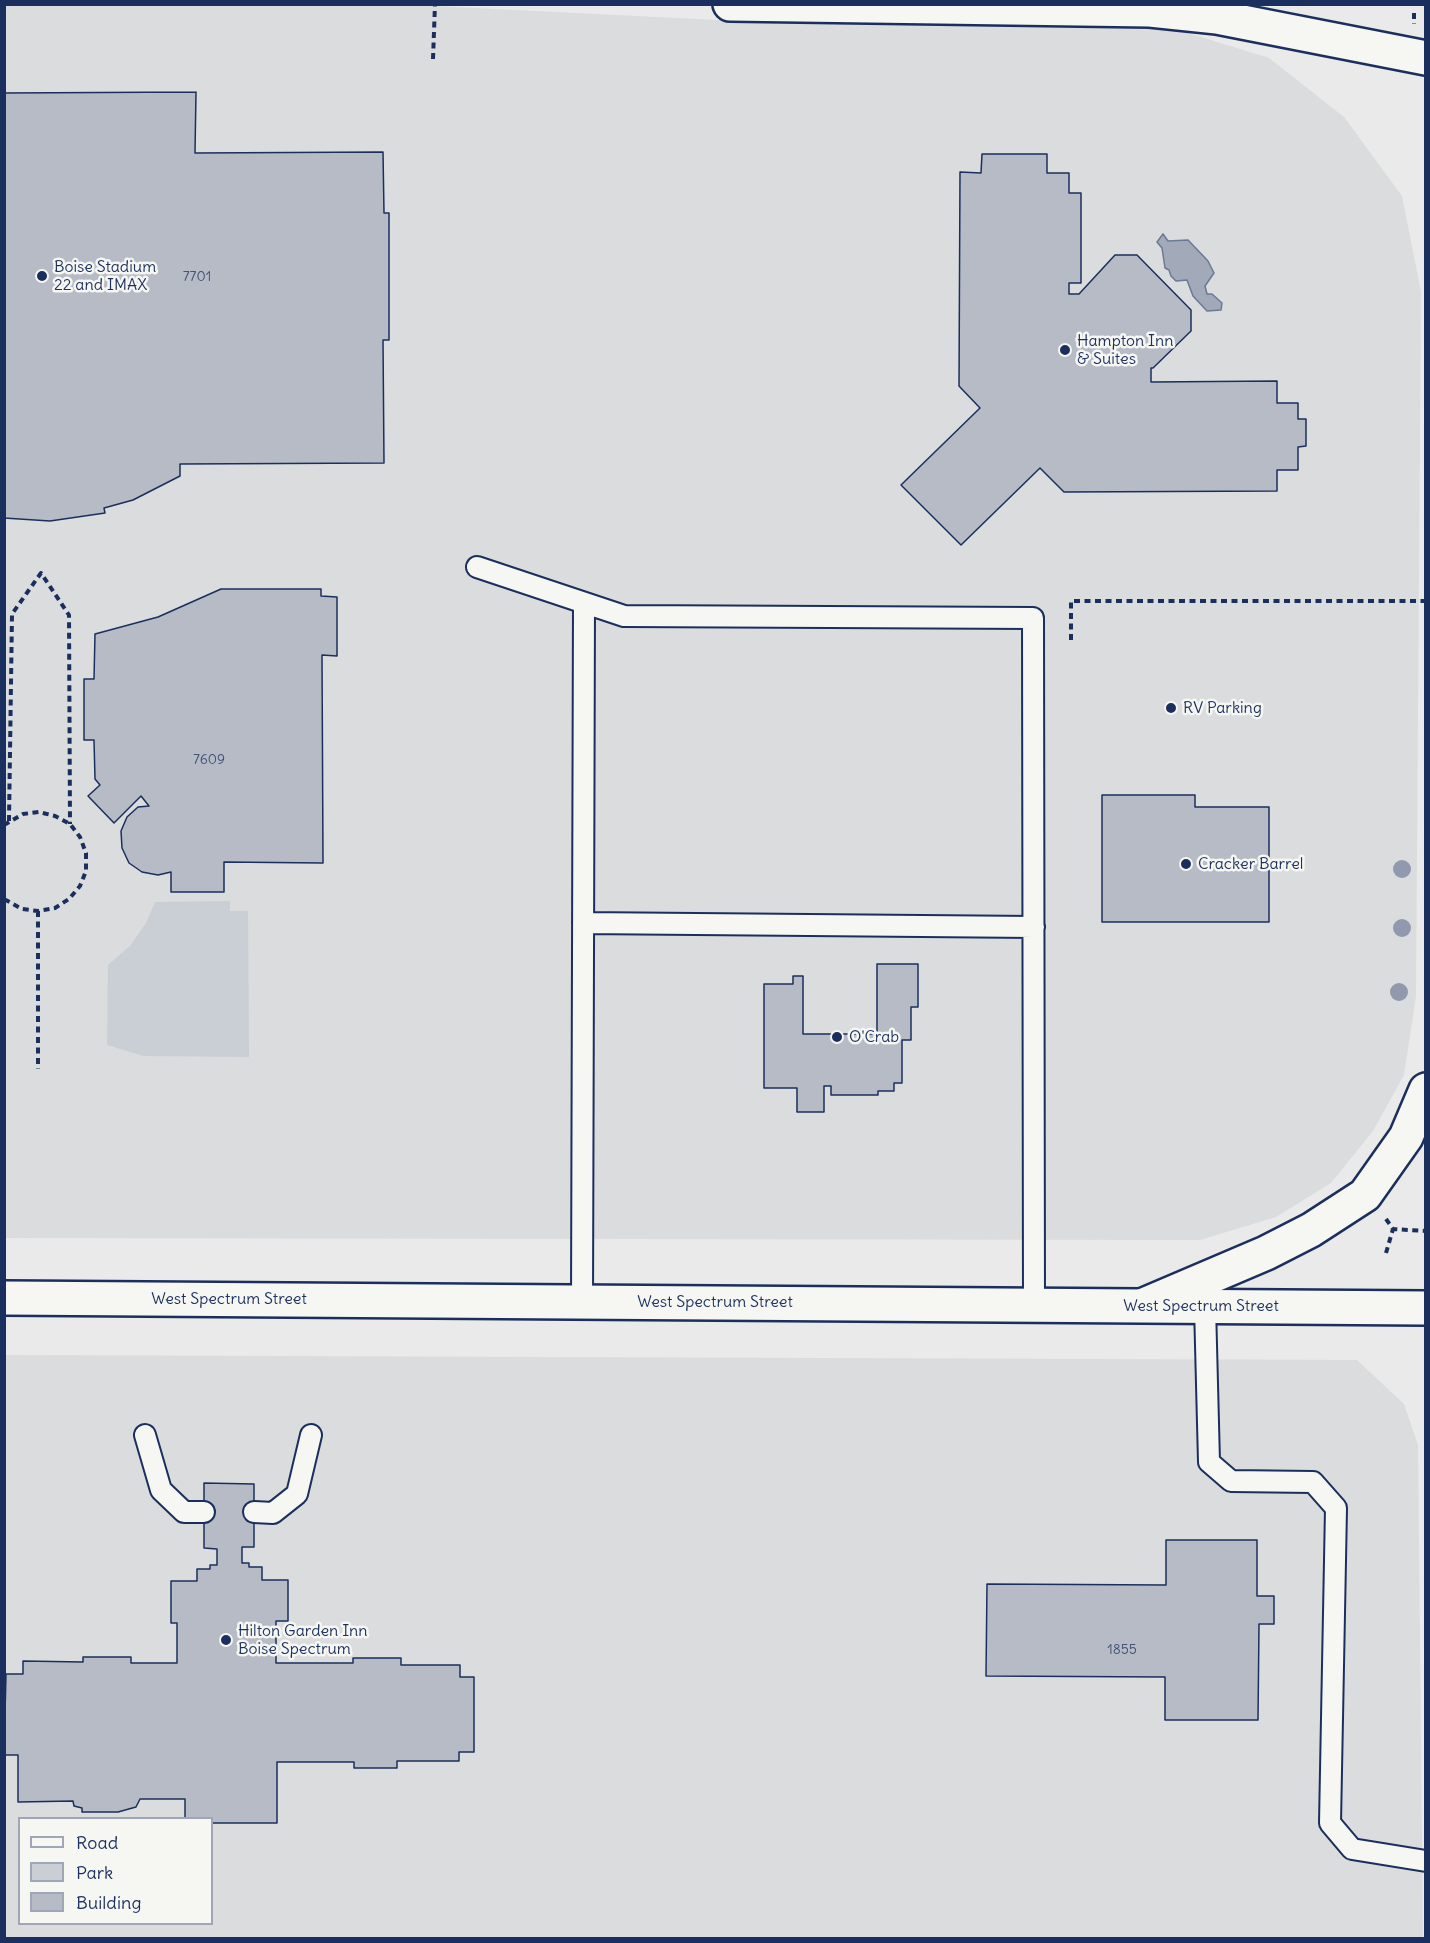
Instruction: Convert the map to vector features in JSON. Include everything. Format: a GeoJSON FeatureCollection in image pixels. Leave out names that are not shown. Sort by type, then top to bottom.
{"type":"FeatureCollection","features":[{"type":"Feature","properties":{"kind":"street"},"geometry":{"type":"LineString","coordinates":[[730,4],[1159,10],[1217,18],[1425,58]]}},
{"type":"Feature","properties":{"kind":"street"},"geometry":{"type":"LineString","coordinates":[[1144,1305],[1266,1253],[1311,1230],[1365,1195],[1406,1137],[1425,1090]]}},
{"type":"Feature","properties":{"kind":"street","name":"West Spectrum Street"},"geometry":{"type":"LineString","coordinates":[[4,1298],[1425,1308]]}},
{"type":"Feature","properties":{"kind":"lane"},"geometry":{"type":"LineString","coordinates":[[477,567],[624,616],[1034,618],[1034,1305]]}},
{"type":"Feature","properties":{"kind":"lane"},"geometry":{"type":"LineString","coordinates":[[582,1301],[584,603]]}},
{"type":"Feature","properties":{"kind":"lane"},"geometry":{"type":"LineString","coordinates":[[583,923],[1034,927]]}},
{"type":"Feature","properties":{"kind":"lane"},"geometry":{"type":"LineString","coordinates":[[1205,1306],[1208,1352],[1209,1462],[1231,1481],[1313,1482],[1336,1508],[1330,1823],[1352,1850],[1425,1861]]}},
{"type":"Feature","properties":{"kind":"lane"},"geometry":{"type":"LineString","coordinates":[[145,1435],[161,1490],[184,1512],[204,1512]]}},
{"type":"Feature","properties":{"kind":"lane"},"geometry":{"type":"LineString","coordinates":[[254,1512],[273,1513],[297,1494],[311,1435]]}},
{"type":"Feature","properties":{"kind":"path"},"geometry":{"type":"LineString","coordinates":[[433,58],[435,4]]}},
{"type":"Feature","properties":{"kind":"path"},"geometry":{"type":"LineString","coordinates":[[9,820],[12,614],[41,573],[69,615],[70,824]]}},
{"type":"Feature","properties":{"kind":"path"},"geometry":{"type":"LineString","coordinates":[[1071,640],[1071,601],[1425,601]]}},
{"type":"Feature","properties":{"kind":"path"},"geometry":{"type":"LineString","coordinates":[[4,825],[9,820],[23,814],[39,812],[55,816],[70,824],[80,837],[86,853],[86,871],[80,886],[69,899],[55,908],[38,911],[22,909],[4,899]]}},
{"type":"Feature","properties":{"kind":"path"},"geometry":{"type":"LineString","coordinates":[[38,911],[38,1069]]}},
{"type":"Feature","properties":{"kind":"path"},"geometry":{"type":"LineString","coordinates":[[1380,1210],[1392,1229],[1386,1253]]}},
{"type":"Feature","properties":{"kind":"path"},"geometry":{"type":"LineString","coordinates":[[1392,1229],[1425,1231]]}},
{"type":"Feature","properties":{"kind":"shaded area"},"geometry":{"type":"Polygon","coordinates":[[[394,4],[737,21],[1172,28],[1269,58],[1344,117],[1402,196],[1421,292],[1416,996],[1404,1075],[1373,1131],[1331,1183],[1276,1217],[1200,1240],[5,1238],[5,5],[394,4]]]}},
{"type":"Feature","properties":{"kind":"shaded area"},"geometry":{"type":"Polygon","coordinates":[[[5,1355],[1357,1360],[1404,1404],[1418,1445],[1423,1938],[5,1938],[5,1355]]]}},
{"type":"Feature","properties":{"kind":"green space"},"geometry":{"type":"Polygon","coordinates":[[[230,901],[230,911],[248,911],[249,1057],[144,1056],[107,1045],[108,965],[130,946],[146,923],[155,902],[230,901]]]}},
{"type":"Feature","properties":{"kind":"water"},"geometry":{"type":"Polygon","coordinates":[[[1163,234],[1168,241],[1188,240],[1208,261],[1214,273],[1205,286],[1207,294],[1212,294],[1222,303],[1221,310],[1207,311],[1193,296],[1187,280],[1176,281],[1171,276],[1169,270],[1165,268],[1162,248],[1157,242],[1163,234]]]}},
{"type":"Feature","properties":{"kind":"building"},"geometry":{"type":"Polygon","coordinates":[[[196,92],[195,153],[383,152],[384,213],[389,213],[389,340],[383,340],[384,463],[180,464],[180,476],[133,500],[104,508],[105,513],[50,521],[4,518],[4,93],[196,92]]]}},
{"type":"Feature","properties":{"kind":"building","name":"Hampton Inn & Suites"},"geometry":{"type":"Polygon","coordinates":[[[982,154],[1047,154],[1047,173],[1069,173],[1069,193],[1081,193],[1081,283],[1069,283],[1069,294],[1079,294],[1115,255],[1137,255],[1191,310],[1191,331],[1151,368],[1151,382],[1277,381],[1277,403],[1298,403],[1298,419],[1306,419],[1306,446],[1298,447],[1298,470],[1277,470],[1277,491],[1064,492],[1040,468],[961,545],[901,485],[980,408],[959,386],[960,172],[981,173],[982,154]]]}},
{"type":"Feature","properties":{"kind":"building"},"geometry":{"type":"Polygon","coordinates":[[[221,589],[321,589],[321,596],[337,597],[337,656],[322,655],[323,863],[224,862],[224,892],[171,892],[171,872],[158,875],[142,872],[129,863],[122,848],[121,831],[127,817],[138,807],[149,806],[141,796],[114,823],[88,796],[100,785],[95,779],[94,740],[84,740],[84,679],[94,679],[95,634],[158,617],[221,589]]]}},
{"type":"Feature","properties":{"kind":"building","name":"Cracker Barrel"},"geometry":{"type":"Polygon","coordinates":[[[1102,795],[1195,795],[1195,807],[1269,807],[1269,922],[1102,922],[1102,795]]]}},
{"type":"Feature","properties":{"kind":"building","name":"O'Crab"},"geometry":{"type":"Polygon","coordinates":[[[877,964],[918,964],[918,1007],[911,1007],[911,1040],[902,1040],[902,1083],[894,1083],[894,1091],[878,1091],[878,1095],[831,1095],[831,1086],[824,1086],[824,1112],[797,1112],[797,1088],[764,1088],[764,984],[793,984],[793,976],[803,976],[803,1034],[877,1034],[877,964]]]}},
{"type":"Feature","properties":{"kind":"building","name":"Hilton Garden Inn Boise Spectrum"},"geometry":{"type":"Polygon","coordinates":[[[204,1483],[254,1484],[254,1547],[242,1547],[242,1563],[249,1563],[249,1567],[262,1567],[262,1580],[288,1580],[288,1621],[276,1621],[276,1663],[353,1663],[353,1658],[401,1658],[401,1665],[460,1665],[460,1677],[474,1677],[474,1752],[459,1752],[459,1761],[397,1761],[397,1768],[354,1768],[354,1762],[277,1762],[277,1823],[213,1823],[213,1817],[185,1817],[185,1799],[140,1799],[136,1807],[118,1812],[82,1812],[82,1808],[74,1806],[73,1801],[18,1802],[18,1755],[4,1755],[6,1674],[23,1674],[23,1661],[83,1662],[83,1657],[131,1657],[131,1663],[177,1663],[177,1623],[171,1623],[171,1581],[197,1581],[197,1569],[210,1569],[210,1565],[217,1565],[217,1549],[204,1548],[204,1483]]]}},
{"type":"Feature","properties":{"kind":"building"},"geometry":{"type":"Polygon","coordinates":[[[1166,1540],[1257,1540],[1257,1596],[1274,1596],[1274,1624],[1259,1624],[1258,1720],[1165,1720],[1165,1677],[986,1676],[987,1584],[1166,1585],[1166,1540]]]}},
{"type":"Feature","properties":{"kind":"place","name":"Boise Stadium 22 and IMAX"},"geometry":{"type":"Point","coordinates":[42,276]}},
{"type":"Feature","properties":{"kind":"place","name":"Hampton Inn & Suites"},"geometry":{"type":"Point","coordinates":[1065,350]}},
{"type":"Feature","properties":{"kind":"place","name":"RV Parking"},"geometry":{"type":"Point","coordinates":[1171,708]}},
{"type":"Feature","properties":{"kind":"place","name":"Cracker Barrel"},"geometry":{"type":"Point","coordinates":[1186,864]}},
{"type":"Feature","properties":{"kind":"place","name":"O'Crab"},"geometry":{"type":"Point","coordinates":[837,1037]}},
{"type":"Feature","properties":{"kind":"place","name":"Hilton Garden Inn Boise Spectrum"},"geometry":{"type":"Point","coordinates":[226,1640]}}]}
